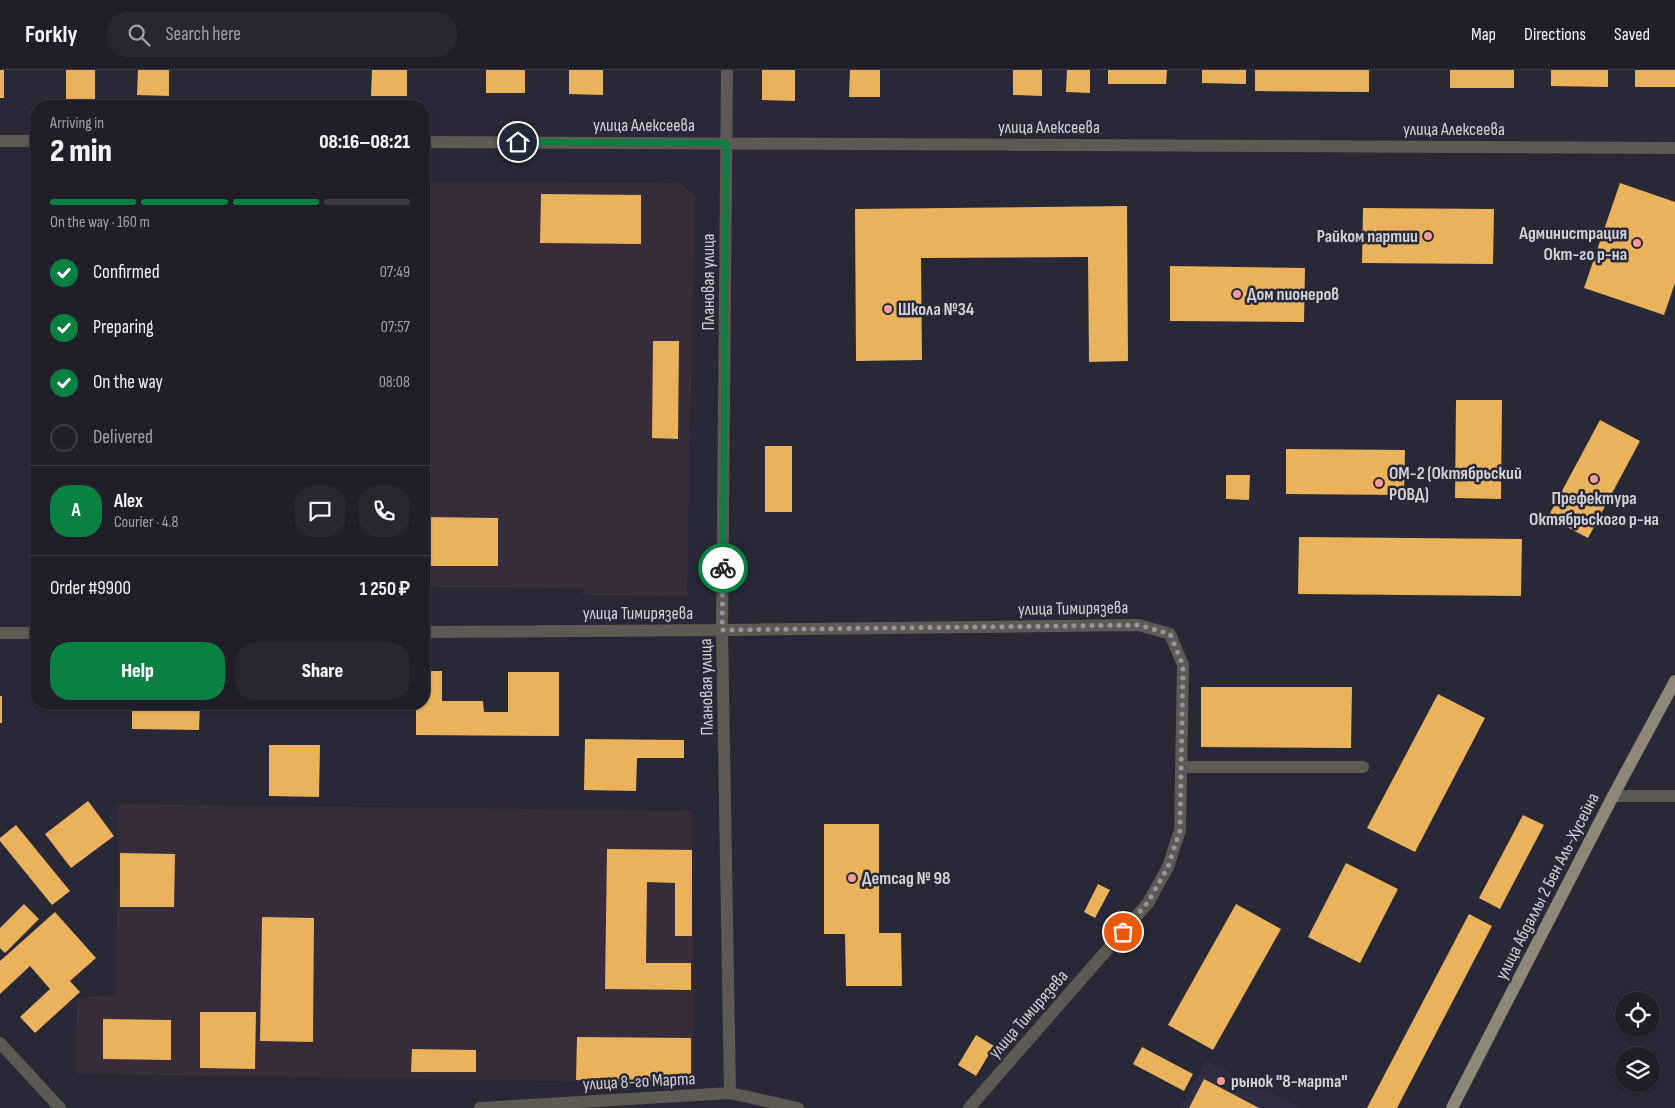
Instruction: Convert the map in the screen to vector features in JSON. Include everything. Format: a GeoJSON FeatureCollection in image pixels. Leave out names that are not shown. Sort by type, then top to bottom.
{"type":"FeatureCollection","features":[{"type":"Feature","properties":{"kind":"main road","name":"улица Абдаллы 2 Бен Аль-Хусейна"},"geometry":{"type":"LineString","coordinates":[[1452,1108],[1613,796],[1675,681]]}},
{"type":"Feature","properties":{"kind":"street","name":"Плановая улица"},"geometry":{"type":"LineString","coordinates":[[726,70],[722,630],[730,1094]]}},
{"type":"Feature","properties":{"kind":"street"},"geometry":{"type":"LineString","coordinates":[[0,141],[30,141]]}},
{"type":"Feature","properties":{"kind":"street","name":"улица Алексеева"},"geometry":{"type":"LineString","coordinates":[[430,142],[1675,148]]}},
{"type":"Feature","properties":{"kind":"street","name":"улица Тимирязева"},"geometry":{"type":"LineString","coordinates":[[430,632],[1139,625],[1170,634],[1183,665],[1180,830],[1168,867],[1148,902],[969,1108]]}},
{"type":"Feature","properties":{"kind":"street"},"geometry":{"type":"LineString","coordinates":[[0,633],[30,633]]}},
{"type":"Feature","properties":{"kind":"street"},"geometry":{"type":"LineString","coordinates":[[1181,767],[1364,767]]}},
{"type":"Feature","properties":{"kind":"street"},"geometry":{"type":"LineString","coordinates":[[1613,796],[1675,796]]}},
{"type":"Feature","properties":{"kind":"street"},"geometry":{"type":"LineString","coordinates":[[0,1043],[60,1108]]}},
{"type":"Feature","properties":{"kind":"street","name":"улица 8-го Марта"},"geometry":{"type":"LineString","coordinates":[[480,1108],[730,1094],[798,1108]]}},
{"type":"Feature","properties":{"kind":"shaded area"},"geometry":{"type":"Polygon","coordinates":[[[430,182],[680,183],[695,195],[687,596],[583,595],[583,588],[430,587],[430,182]]]}},
{"type":"Feature","properties":{"kind":"shaded area"},"geometry":{"type":"Polygon","coordinates":[[[118,804],[692,811],[694,1083],[76,1074],[77,998],[116,995],[118,804]]]}},
{"type":"Feature","properties":{"kind":"shaded area","name":"рынок \"8-марта\""},"geometry":{"type":"Polygon","coordinates":[[[1206,1061],[1302,1108],[1179,1108],[1206,1061]]]}},
{"type":"Feature","properties":{"kind":"building"},"geometry":{"type":"Polygon","coordinates":[[[0,70],[4,70],[4,98],[0,98],[0,70]]]}},
{"type":"Feature","properties":{"kind":"building"},"geometry":{"type":"Polygon","coordinates":[[[66,70],[95,70],[95,100],[66,100],[66,70]]]}},
{"type":"Feature","properties":{"kind":"building"},"geometry":{"type":"Polygon","coordinates":[[[138,70],[169,70],[169,96],[137,95],[138,70]]]}},
{"type":"Feature","properties":{"kind":"building"},"geometry":{"type":"Polygon","coordinates":[[[372,70],[407,70],[407,96],[371,96],[372,70]]]}},
{"type":"Feature","properties":{"kind":"building"},"geometry":{"type":"Polygon","coordinates":[[[486,70],[525,70],[525,93],[486,93],[486,70]]]}},
{"type":"Feature","properties":{"kind":"building"},"geometry":{"type":"Polygon","coordinates":[[[569,70],[603,70],[603,95],[569,94],[569,70]]]}},
{"type":"Feature","properties":{"kind":"building"},"geometry":{"type":"Polygon","coordinates":[[[762,70],[795,70],[795,101],[762,100],[762,70]]]}},
{"type":"Feature","properties":{"kind":"building"},"geometry":{"type":"Polygon","coordinates":[[[850,70],[880,70],[880,97],[849,97],[850,70]]]}},
{"type":"Feature","properties":{"kind":"building"},"geometry":{"type":"Polygon","coordinates":[[[1013,70],[1042,70],[1042,96],[1013,95],[1013,70]]]}},
{"type":"Feature","properties":{"kind":"building"},"geometry":{"type":"Polygon","coordinates":[[[1067,70],[1090,70],[1090,93],[1066,92],[1067,70]]]}},
{"type":"Feature","properties":{"kind":"building"},"geometry":{"type":"Polygon","coordinates":[[[1108,70],[1167,70],[1166,84],[1108,84],[1108,70]]]}},
{"type":"Feature","properties":{"kind":"building"},"geometry":{"type":"Polygon","coordinates":[[[1202,70],[1246,70],[1246,84],[1202,83],[1202,70]]]}},
{"type":"Feature","properties":{"kind":"building"},"geometry":{"type":"Polygon","coordinates":[[[1255,70],[1369,70],[1369,92],[1255,91],[1255,70]]]}},
{"type":"Feature","properties":{"kind":"building"},"geometry":{"type":"Polygon","coordinates":[[[1450,70],[1514,70],[1514,88],[1450,88],[1450,70]]]}},
{"type":"Feature","properties":{"kind":"building"},"geometry":{"type":"Polygon","coordinates":[[[1551,70],[1608,70],[1608,87],[1551,86],[1551,70]]]}},
{"type":"Feature","properties":{"kind":"building"},"geometry":{"type":"Polygon","coordinates":[[[1635,70],[1675,70],[1675,87],[1635,87],[1635,70]]]}},
{"type":"Feature","properties":{"kind":"building","name":"Администрация Окт-го р-на"},"geometry":{"type":"Polygon","coordinates":[[[1620,183],[1675,202],[1675,283],[1664,315],[1584,288],[1620,183]]]}},
{"type":"Feature","properties":{"kind":"building"},"geometry":{"type":"Polygon","coordinates":[[[541,194],[641,195],[641,244],[540,243],[541,194]]]}},
{"type":"Feature","properties":{"kind":"building","name":"Школа №34"},"geometry":{"type":"Polygon","coordinates":[[[1127,206],[1128,361],[1089,362],[1088,257],[921,258],[922,360],[856,361],[855,209],[1127,206]]]}},
{"type":"Feature","properties":{"kind":"building","name":"Райком партии"},"geometry":{"type":"Polygon","coordinates":[[[1363,208],[1494,209],[1493,264],[1362,263],[1363,208]]]}},
{"type":"Feature","properties":{"kind":"building","name":"Дом пионеров"},"geometry":{"type":"Polygon","coordinates":[[[1170,266],[1305,268],[1304,322],[1170,321],[1170,266]]]}},
{"type":"Feature","properties":{"kind":"building"},"geometry":{"type":"Polygon","coordinates":[[[653,341],[679,341],[678,439],[652,438],[653,341]]]}},
{"type":"Feature","properties":{"kind":"building"},"geometry":{"type":"Polygon","coordinates":[[[1456,400],[1502,400],[1501,499],[1455,498],[1456,400]]]}},
{"type":"Feature","properties":{"kind":"building","name":"Префектура Октябрьского р-на"},"geometry":{"type":"Polygon","coordinates":[[[1600,420],[1640,441],[1588,538],[1548,517],[1600,420]]]}},
{"type":"Feature","properties":{"kind":"building"},"geometry":{"type":"Polygon","coordinates":[[[765,446],[792,446],[792,512],[765,512],[765,446]]]}},
{"type":"Feature","properties":{"kind":"building"},"geometry":{"type":"Polygon","coordinates":[[[1286,449],[1405,450],[1404,495],[1286,494],[1286,449]]]}},
{"type":"Feature","properties":{"kind":"building"},"geometry":{"type":"Polygon","coordinates":[[[1226,475],[1250,475],[1249,500],[1226,499],[1226,475]]]}},
{"type":"Feature","properties":{"kind":"building"},"geometry":{"type":"Polygon","coordinates":[[[430,517],[498,518],[498,566],[430,566],[430,517]]]}},
{"type":"Feature","properties":{"kind":"building"},"geometry":{"type":"Polygon","coordinates":[[[1299,537],[1522,539],[1521,596],[1298,594],[1299,537]]]}},
{"type":"Feature","properties":{"kind":"building"},"geometry":{"type":"Polygon","coordinates":[[[430,671],[442,671],[442,701],[483,701],[484,712],[508,712],[508,672],[559,672],[559,736],[416,735],[416,710],[430,710],[430,671]]]}},
{"type":"Feature","properties":{"kind":"building"},"geometry":{"type":"Polygon","coordinates":[[[1201,687],[1352,687],[1351,748],[1201,747],[1201,687]]]}},
{"type":"Feature","properties":{"kind":"building"},"geometry":{"type":"Polygon","coordinates":[[[1438,694],[1485,718],[1415,852],[1367,828],[1438,694]]]}},
{"type":"Feature","properties":{"kind":"building"},"geometry":{"type":"Polygon","coordinates":[[[0,696],[2,696],[2,723],[0,723],[0,696]]]}},
{"type":"Feature","properties":{"kind":"building"},"geometry":{"type":"Polygon","coordinates":[[[132,710],[200,710],[199,730],[132,729],[132,710]]]}},
{"type":"Feature","properties":{"kind":"building"},"geometry":{"type":"Polygon","coordinates":[[[585,739],[684,740],[684,758],[637,758],[636,791],[584,790],[585,739]]]}},
{"type":"Feature","properties":{"kind":"building"},"geometry":{"type":"Polygon","coordinates":[[[269,745],[320,745],[319,797],[269,796],[269,745]]]}},
{"type":"Feature","properties":{"kind":"building"},"geometry":{"type":"Polygon","coordinates":[[[88,801],[114,836],[71,868],[45,834],[88,801]]]}},
{"type":"Feature","properties":{"kind":"building"},"geometry":{"type":"Polygon","coordinates":[[[1523,815],[1544,825],[1500,909],[1479,898],[1523,815]]]}},
{"type":"Feature","properties":{"kind":"building","name":"Детсад № 98"},"geometry":{"type":"Polygon","coordinates":[[[824,824],[879,824],[879,933],[901,933],[902,986],[846,986],[845,934],[824,934],[824,824]]]}},
{"type":"Feature","properties":{"kind":"building"},"geometry":{"type":"Polygon","coordinates":[[[16,825],[70,891],[52,905],[0,841],[0,838],[16,825]]]}},
{"type":"Feature","properties":{"kind":"building"},"geometry":{"type":"Polygon","coordinates":[[[607,849],[692,850],[692,936],[675,936],[675,883],[647,882],[646,963],[691,963],[691,990],[605,989],[607,849]]]}},
{"type":"Feature","properties":{"kind":"building"},"geometry":{"type":"Polygon","coordinates":[[[120,853],[175,854],[174,907],[120,907],[120,853]]]}},
{"type":"Feature","properties":{"kind":"building"},"geometry":{"type":"Polygon","coordinates":[[[1346,863],[1398,889],[1360,963],[1308,937],[1346,863]]]}},
{"type":"Feature","properties":{"kind":"building"},"geometry":{"type":"Polygon","coordinates":[[[1098,884],[1110,890],[1095,918],[1084,912],[1098,884]]]}},
{"type":"Feature","properties":{"kind":"building"},"geometry":{"type":"Polygon","coordinates":[[[24,904],[39,919],[5,953],[0,948],[0,928],[24,904]]]}},
{"type":"Feature","properties":{"kind":"building"},"geometry":{"type":"Polygon","coordinates":[[[1236,904],[1281,929],[1213,1050],[1168,1025],[1236,904]]]}},
{"type":"Feature","properties":{"kind":"building"},"geometry":{"type":"Polygon","coordinates":[[[55,912],[96,958],[70,981],[80,992],[35,1033],[20,1017],[50,989],[30,966],[0,994],[0,961],[55,912]]]}},
{"type":"Feature","properties":{"kind":"building"},"geometry":{"type":"Polygon","coordinates":[[[1469,914],[1492,926],[1397,1108],[1367,1108],[1469,914]]]}},
{"type":"Feature","properties":{"kind":"building"},"geometry":{"type":"Polygon","coordinates":[[[262,917],[314,918],[313,1042],[260,1041],[262,917]]]}},
{"type":"Feature","properties":{"kind":"building"},"geometry":{"type":"Polygon","coordinates":[[[200,1012],[256,1012],[255,1069],[200,1068],[200,1012]]]}},
{"type":"Feature","properties":{"kind":"building"},"geometry":{"type":"Polygon","coordinates":[[[103,1019],[171,1020],[171,1060],[103,1059],[103,1019]]]}},
{"type":"Feature","properties":{"kind":"building"},"geometry":{"type":"Polygon","coordinates":[[[976,1035],[994,1046],[976,1076],[958,1065],[976,1035]]]}},
{"type":"Feature","properties":{"kind":"building"},"geometry":{"type":"Polygon","coordinates":[[[577,1037],[691,1038],[691,1081],[576,1080],[577,1037]]]}},
{"type":"Feature","properties":{"kind":"building"},"geometry":{"type":"Polygon","coordinates":[[[1142,1047],[1193,1074],[1184,1091],[1133,1064],[1142,1047]]]}},
{"type":"Feature","properties":{"kind":"building"},"geometry":{"type":"Polygon","coordinates":[[[412,1049],[476,1050],[476,1072],[411,1072],[412,1049]]]}},
{"type":"Feature","properties":{"kind":"building"},"geometry":{"type":"Polygon","coordinates":[[[1204,1079],[1259,1108],[1189,1108],[1204,1079]]]}},
{"type":"Feature","properties":{"kind":"way so far"},"geometry":{"type":"LineString","coordinates":[[723,568],[722,630],[1139,625],[1170,634],[1183,665],[1180,830],[1168,867],[1148,902],[1123,932]]}},
{"type":"Feature","properties":{"kind":"place","name":"Райком партии"},"geometry":{"type":"Point","coordinates":[1428,236]}},
{"type":"Feature","properties":{"kind":"place","name":"Администрация Окт-го р-на"},"geometry":{"type":"Point","coordinates":[1637,243]}},
{"type":"Feature","properties":{"kind":"place","name":"Дом пионеров"},"geometry":{"type":"Point","coordinates":[1237,294]}},
{"type":"Feature","properties":{"kind":"place","name":"Школа №34"},"geometry":{"type":"Point","coordinates":[888,309]}},
{"type":"Feature","properties":{"kind":"place","name":"Префектура Октябрьского р-на"},"geometry":{"type":"Point","coordinates":[1594,479]}},
{"type":"Feature","properties":{"kind":"place","name":"ОМ-2 (Октябрьский РОВД)"},"geometry":{"type":"Point","coordinates":[1379,483]}},
{"type":"Feature","properties":{"kind":"place","name":"Детсад № 98"},"geometry":{"type":"Point","coordinates":[852,878]}},
{"type":"Feature","properties":{"kind":"place","name":"рынок \"8-марта\""},"geometry":{"type":"Point","coordinates":[1221,1081]}},
{"type":"Feature","properties":{"kind":"route"},"geometry":{"type":"LineString","coordinates":[[518,142],[726,143],[723,568]]}}]}
